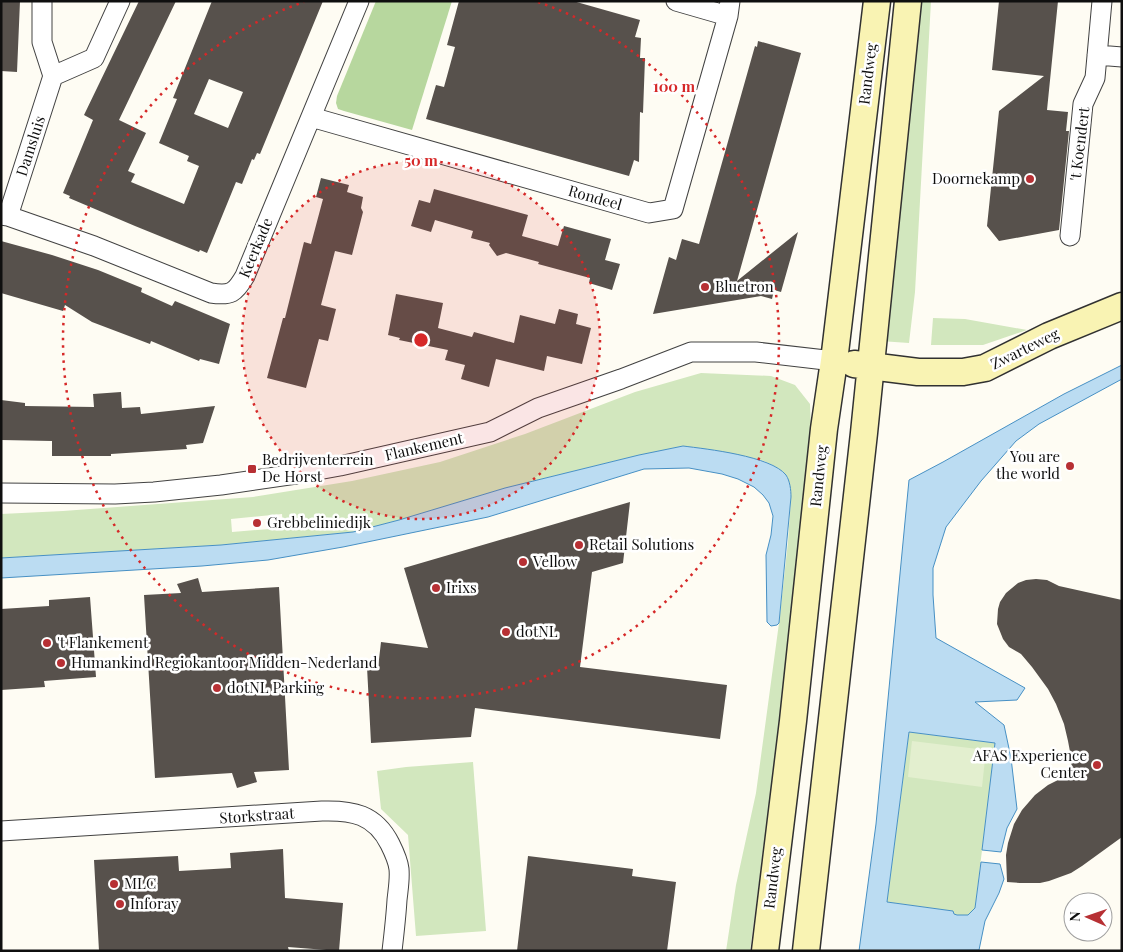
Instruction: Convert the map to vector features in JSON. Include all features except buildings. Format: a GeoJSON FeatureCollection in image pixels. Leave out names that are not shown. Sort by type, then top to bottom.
{"type":"FeatureCollection","features":[{"type":"Feature","properties":{"kind":"main road","name":"Randweg"},"geometry":{"type":"LineString","coordinates":[[765,951],[793,721],[824,429],[834,361],[877,1]]}},
{"type":"Feature","properties":{"kind":"main road"},"geometry":{"type":"LineString","coordinates":[[806,951],[864,433],[908,1]]}},
{"type":"Feature","properties":{"kind":"main road","name":"Zwarteweg"},"geometry":{"type":"LineString","coordinates":[[834,361],[918,372],[963,372],[985,368],[1048,336],[1122,306]]}},
{"type":"Feature","properties":{"kind":"street"},"geometry":{"type":"LineString","coordinates":[[42,1],[42,42],[53,76],[94,58],[120,1]]}},
{"type":"Feature","properties":{"kind":"street","name":"Keerkade"},"geometry":{"type":"LineString","coordinates":[[5,215],[94,246],[211,293],[230,293],[237,289],[245,276],[359,1]]}},
{"type":"Feature","properties":{"kind":"street"},"geometry":{"type":"LineString","coordinates":[[676,1],[729,9]]}},
{"type":"Feature","properties":{"kind":"street","name":"'t Koendert"},"geometry":{"type":"LineString","coordinates":[[1070,236],[1083,104],[1096,78],[1102,1]]}},
{"type":"Feature","properties":{"kind":"street","name":"Rondeel"},"geometry":{"type":"LineString","coordinates":[[311,117],[319,121],[649,213],[673,209],[729,9]]}},
{"type":"Feature","properties":{"kind":"street"},"geometry":{"type":"LineString","coordinates":[[1098,55],[1122,57]]}},
{"type":"Feature","properties":{"kind":"street","name":"Damsluis"},"geometry":{"type":"LineString","coordinates":[[5,215],[53,76]]}},
{"type":"Feature","properties":{"kind":"street","name":"Flankement"},"geometry":{"type":"LineString","coordinates":[[1,494],[154,492],[221,485],[340,466],[490,432],[538,408],[691,352],[756,352],[834,361]]}},
{"type":"Feature","properties":{"kind":"street","name":"Storkstraat"},"geometry":{"type":"LineString","coordinates":[[1,831],[322,811],[352,812],[365,817],[378,827],[395,853],[399,867],[399,880],[392,951]]}},
{"type":"Feature","properties":{"kind":"green space"},"geometry":{"type":"Polygon","coordinates":[[[376,1],[452,1],[412,130],[338,109],[336,103],[337,96],[376,1]]]}},
{"type":"Feature","properties":{"kind":"green space"},"geometry":{"type":"Polygon","coordinates":[[[918,1],[931,1],[915,292],[909,343],[880,341],[918,1]]]}},
{"type":"Feature","properties":{"kind":"green space"},"geometry":{"type":"Polygon","coordinates":[[[933,318],[965,319],[1027,330],[983,345],[931,345],[933,318]]]}},
{"type":"Feature","properties":{"kind":"green space"},"geometry":{"type":"Polygon","coordinates":[[[701,373],[771,376],[795,385],[810,404],[811,428],[790,647],[750,951],[726,951],[736,885],[756,793],[788,542],[790,486],[787,476],[778,468],[764,461],[719,451],[683,446],[505,488],[353,532],[221,545],[1,558],[1,514],[253,497],[352,481],[440,462],[525,434],[635,392],[701,373]],[[282,514],[231,519],[232,532],[283,528],[282,514]]]}},
{"type":"Feature","properties":{"kind":"green space"},"geometry":{"type":"Polygon","coordinates":[[[909,732],[995,743],[975,908],[968,915],[957,915],[953,911],[887,902],[909,732]]]}},
{"type":"Feature","properties":{"kind":"green space"},"geometry":{"type":"Polygon","coordinates":[[[912,741],[986,750],[982,787],[908,777],[912,741]]]}},
{"type":"Feature","properties":{"kind":"green space"},"geometry":{"type":"Polygon","coordinates":[[[473,762],[486,931],[416,936],[408,835],[381,809],[377,771],[473,762]]]}},
{"type":"Feature","properties":{"kind":"water"},"geometry":{"type":"Polygon","coordinates":[[[1122,365],[1122,379],[1039,424],[1016,441],[981,481],[946,527],[933,568],[936,638],[1025,688],[1017,700],[975,702],[1004,725],[1011,758],[1017,809],[1007,828],[1001,852],[982,850],[995,743],[909,732],[887,902],[953,911],[957,915],[968,915],[975,908],[981,862],[1000,864],[1004,879],[985,921],[979,950],[859,951],[876,824],[909,480],[1064,394],[1122,365]]]}},
{"type":"Feature","properties":{"kind":"water"},"geometry":{"type":"Polygon","coordinates":[[[683,446],[722,451],[753,458],[778,468],[786,475],[791,497],[779,623],[777,625],[771,626],[767,622],[766,555],[773,516],[769,503],[754,487],[738,479],[689,468],[644,469],[488,517],[343,547],[268,560],[202,566],[1,578],[1,558],[221,545],[353,532],[505,488],[683,446]]]}},
{"type":"Feature","properties":{"kind":"place","name":"Doornekamp"},"geometry":{"type":"Point","coordinates":[1030,179]}},
{"type":"Feature","properties":{"kind":"place","name":"Bluetron"},"geometry":{"type":"Point","coordinates":[705,287]}},
{"type":"Feature","properties":{"kind":"place","name":"You are the world"},"geometry":{"type":"Point","coordinates":[1070,466]}},
{"type":"Feature","properties":{"kind":"place","name":"Bedrijventerrein De Horst"},"geometry":{"type":"Point","coordinates":[252,469]}},
{"type":"Feature","properties":{"kind":"place","name":"Grebbeliniedijk"},"geometry":{"type":"Point","coordinates":[257,523]}},
{"type":"Feature","properties":{"kind":"place","name":"Retail Solutions"},"geometry":{"type":"Point","coordinates":[579,545]}},
{"type":"Feature","properties":{"kind":"place","name":"Vellow"},"geometry":{"type":"Point","coordinates":[523,562]}},
{"type":"Feature","properties":{"kind":"place","name":"Irixs"},"geometry":{"type":"Point","coordinates":[436,588]}},
{"type":"Feature","properties":{"kind":"place","name":"dotNL"},"geometry":{"type":"Point","coordinates":[506,632]}},
{"type":"Feature","properties":{"kind":"place","name":"'t Flankement"},"geometry":{"type":"Point","coordinates":[47,643]}},
{"type":"Feature","properties":{"kind":"place","name":"Humankind Regiokantoor Midden-Nederland"},"geometry":{"type":"Point","coordinates":[61,663]}},
{"type":"Feature","properties":{"kind":"place","name":"dotNL Parking"},"geometry":{"type":"Point","coordinates":[217,688]}},
{"type":"Feature","properties":{"kind":"place","name":"AFAS Experience Center"},"geometry":{"type":"Point","coordinates":[1097,765]}},
{"type":"Feature","properties":{"kind":"place","name":"MLC"},"geometry":{"type":"Point","coordinates":[114,884]}},
{"type":"Feature","properties":{"kind":"place","name":"Inforay"},"geometry":{"type":"Point","coordinates":[120,904]}}]}
